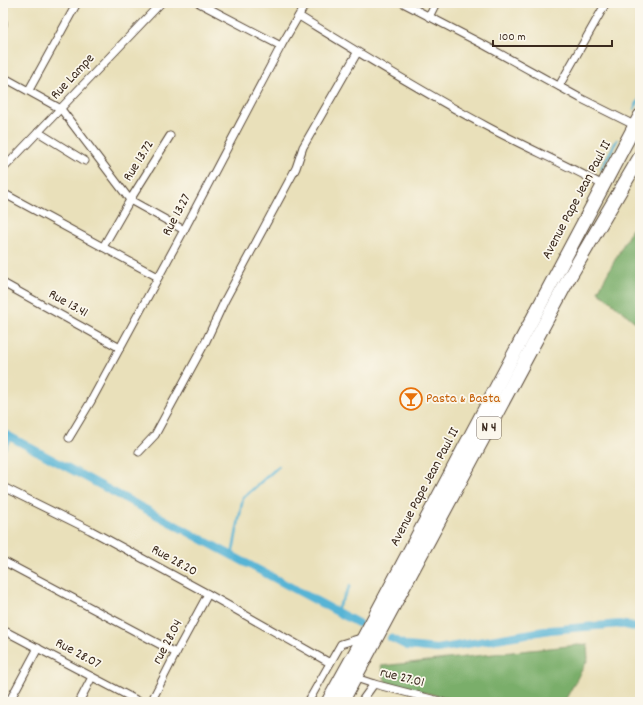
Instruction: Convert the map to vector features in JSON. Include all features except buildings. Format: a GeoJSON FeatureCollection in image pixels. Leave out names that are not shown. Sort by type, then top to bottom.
{"type":"FeatureCollection","features":[{"type":"Feature","properties":{"kind":"highway","name":"Avenue Pape Jean Paul II"},"geometry":{"type":"LineString","coordinates":[[328,702],[603,185],[638,123]]}},
{"type":"Feature","properties":{"kind":"highway","name":"Avenue Pape Jean Paul II"},"geometry":{"type":"LineString","coordinates":[[342,702],[569,278],[640,157]]}},
{"type":"Feature","properties":{"kind":"street"},"geometry":{"type":"LineString","coordinates":[[29,90],[77,3]]}},
{"type":"Feature","properties":{"kind":"street","name":"Rue Lampe"},"geometry":{"type":"LineString","coordinates":[[3,169],[161,3]]}},
{"type":"Feature","properties":{"kind":"street"},"geometry":{"type":"LineString","coordinates":[[199,3],[281,46]]}},
{"type":"Feature","properties":{"kind":"street","name":"Rue 13.27"},"geometry":{"type":"LineString","coordinates":[[69,438],[120,348],[281,46],[306,3]]}},
{"type":"Feature","properties":{"kind":"street"},"geometry":{"type":"LineString","coordinates":[[403,3],[559,86],[638,123]]}},
{"type":"Feature","properties":{"kind":"street"},"geometry":{"type":"LineString","coordinates":[[429,17],[436,3]]}},
{"type":"Feature","properties":{"kind":"street"},"geometry":{"type":"LineString","coordinates":[[559,86],[606,3]]}},
{"type":"Feature","properties":{"kind":"street"},"geometry":{"type":"LineString","coordinates":[[298,16],[357,53],[488,127],[567,165],[603,185]]}},
{"type":"Feature","properties":{"kind":"street"},"geometry":{"type":"LineString","coordinates":[[139,452],[155,435],[206,341],[224,300],[296,168],[303,147],[357,53]]}},
{"type":"Feature","properties":{"kind":"street"},"geometry":{"type":"LineString","coordinates":[[3,77],[61,109],[130,200],[184,230]]}},
{"type":"Feature","properties":{"kind":"street"},"geometry":{"type":"LineString","coordinates":[[38,132],[85,161]]}},
{"type":"Feature","properties":{"kind":"street","name":"Rue 13.72"},"geometry":{"type":"LineString","coordinates":[[103,247],[170,136]]}},
{"type":"Feature","properties":{"kind":"street"},"geometry":{"type":"LineString","coordinates":[[3,193],[158,277]]}},
{"type":"Feature","properties":{"kind":"street","name":"Rue 13.41"},"geometry":{"type":"LineString","coordinates":[[3,283],[120,348]]}},
{"type":"Feature","properties":{"kind":"street","name":"Rue 28.20"},"geometry":{"type":"LineString","coordinates":[[3,487],[90,530],[208,594],[330,663]]}},
{"type":"Feature","properties":{"kind":"street"},"geometry":{"type":"LineString","coordinates":[[3,561],[176,653]]}},
{"type":"Feature","properties":{"kind":"street","name":"rue 28.04"},"geometry":{"type":"LineString","coordinates":[[151,702],[208,594]]}},
{"type":"Feature","properties":{"kind":"street","name":"Rue 28.07"},"geometry":{"type":"LineString","coordinates":[[3,630],[140,702]]}},
{"type":"Feature","properties":{"kind":"street"},"geometry":{"type":"LineString","coordinates":[[308,702],[340,644],[364,636]]}},
{"type":"Feature","properties":{"kind":"street"},"geometry":{"type":"LineString","coordinates":[[9,702],[38,648]]}},
{"type":"Feature","properties":{"kind":"street"},"geometry":{"type":"LineString","coordinates":[[79,702],[92,677]]}},
{"type":"Feature","properties":{"kind":"street","name":"rue 27.01"},"geometry":{"type":"LineString","coordinates":[[356,678],[418,699],[443,702]]}},
{"type":"Feature","properties":{"kind":"street"},"geometry":{"type":"LineString","coordinates":[[361,702],[374,684]]}},
{"type":"Feature","properties":{"kind":"green space"},"geometry":{"type":"Polygon","coordinates":[[[640,214],[640,326],[598,291],[640,214]]]}},
{"type":"Feature","properties":{"kind":"green space"},"geometry":{"type":"Polygon","coordinates":[[[587,644],[588,659],[564,702],[464,702],[386,683],[381,666],[587,644]]]}},
{"type":"Feature","properties":{"kind":"waterway"},"geometry":{"type":"LineString","coordinates":[[634,109],[640,98]]}},
{"type":"Feature","properties":{"kind":"waterway"},"geometry":{"type":"LineString","coordinates":[[601,169],[617,140]]}},
{"type":"Feature","properties":{"kind":"waterway"},"geometry":{"type":"LineString","coordinates":[[3,433],[358,623]]}},
{"type":"Feature","properties":{"kind":"waterway"},"geometry":{"type":"LineString","coordinates":[[3,452],[11,437]]}},
{"type":"Feature","properties":{"kind":"waterway"},"geometry":{"type":"LineString","coordinates":[[232,556],[243,498],[279,466]]}},
{"type":"Feature","properties":{"kind":"waterway"},"geometry":{"type":"LineString","coordinates":[[336,611],[350,586]]}},
{"type":"Feature","properties":{"kind":"waterway"},"geometry":{"type":"LineString","coordinates":[[391,638],[407,646],[437,649],[550,630],[620,624],[640,628]]}},
{"type":"Feature","properties":{"kind":"place","name":"Pasta & Basta"},"geometry":{"type":"Point","coordinates":[411,399]}}]}
